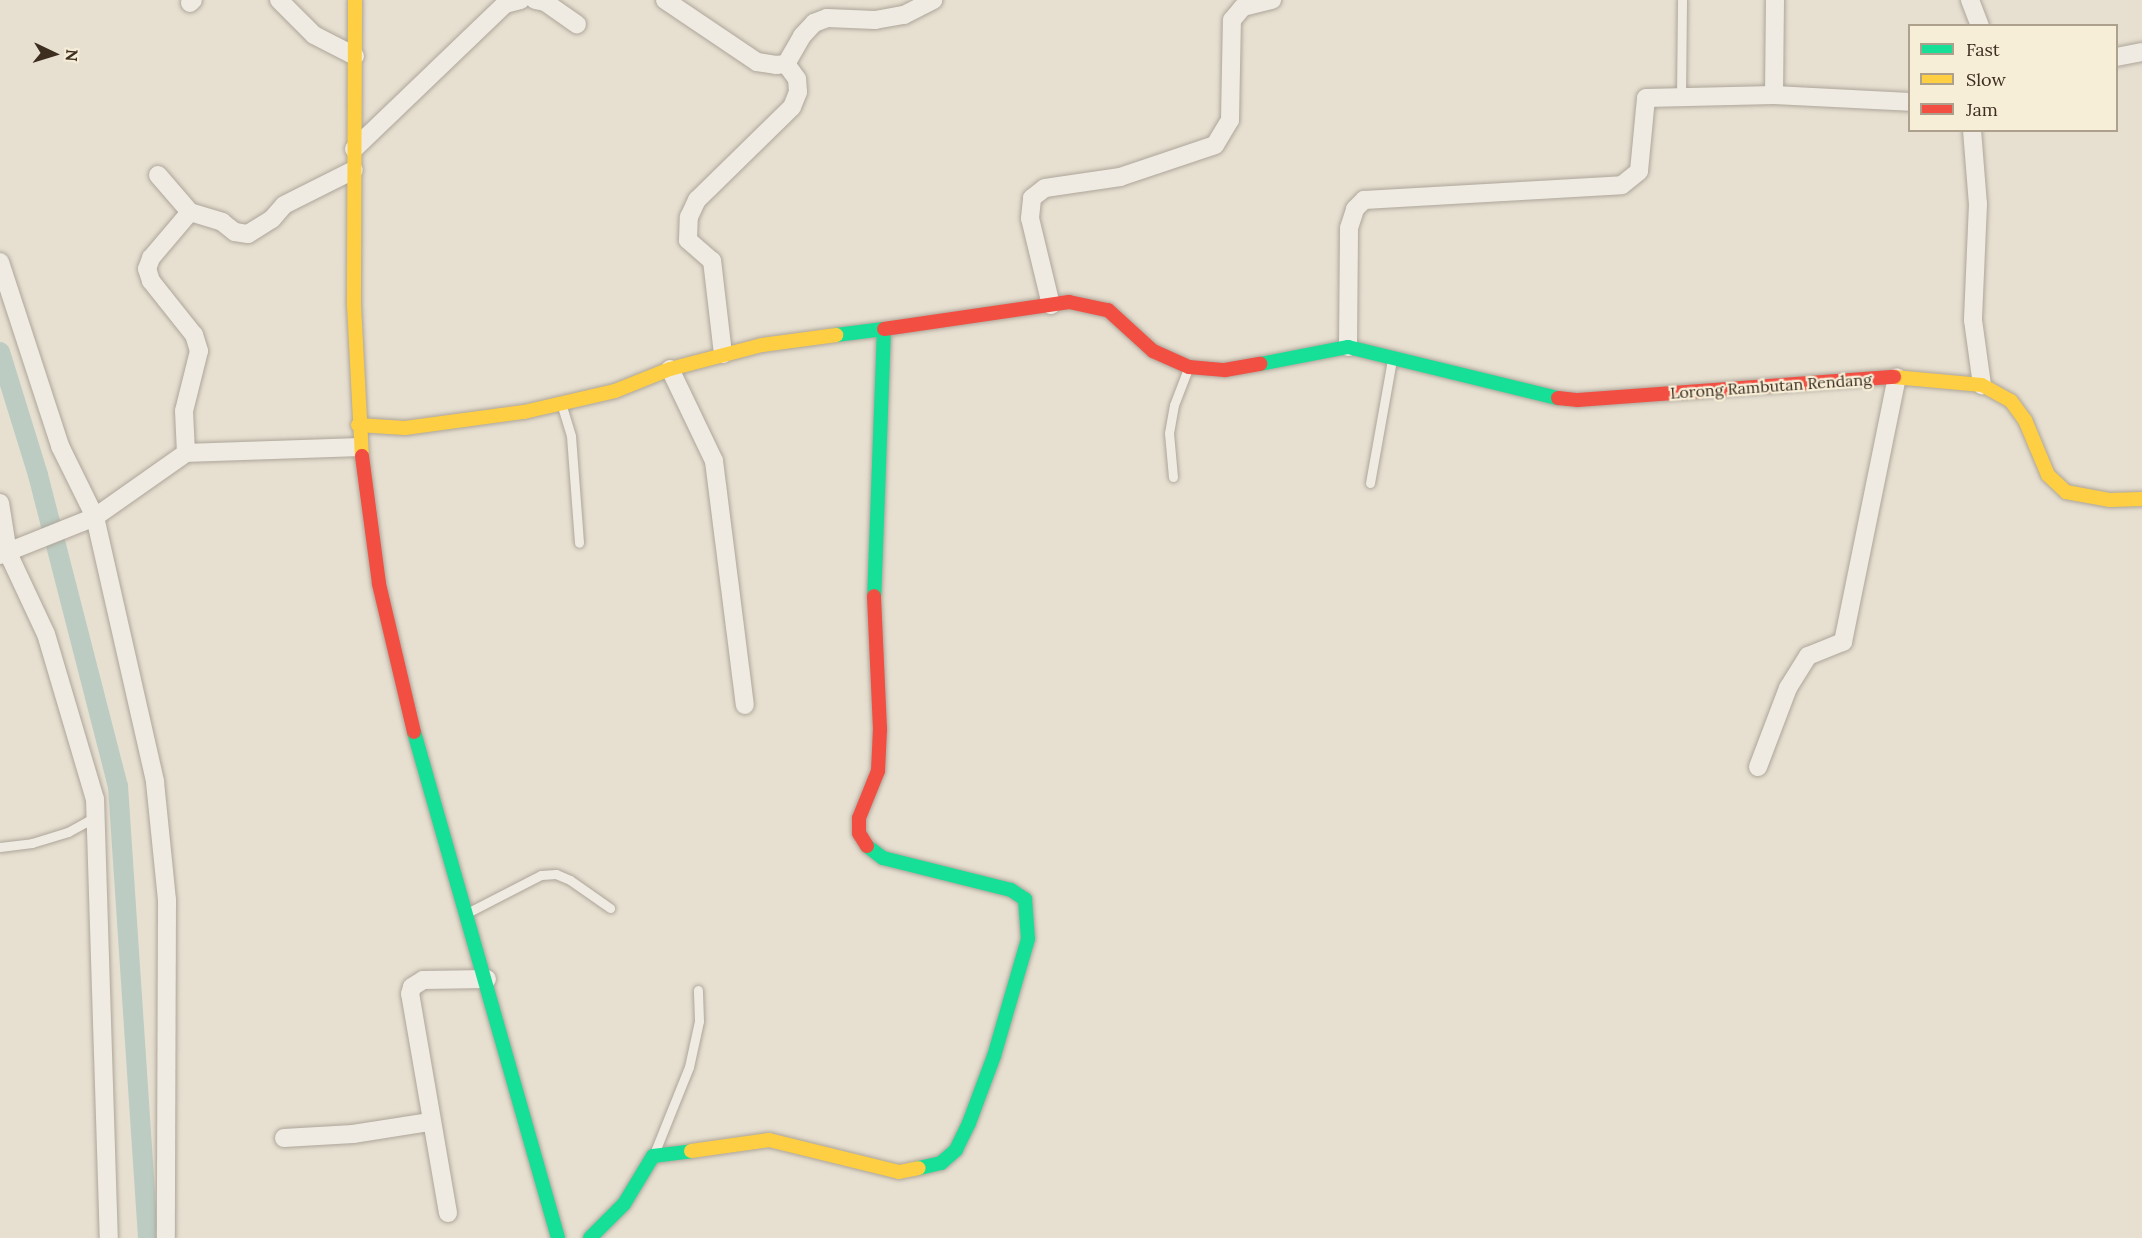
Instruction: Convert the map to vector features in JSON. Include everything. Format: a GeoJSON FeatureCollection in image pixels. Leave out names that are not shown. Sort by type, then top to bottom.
{"type":"FeatureCollection","features":[{"type":"Feature","properties":{"kind":"street"},"geometry":{"type":"LineString","coordinates":[[279,0],[315,35],[355,56]]}},
{"type":"Feature","properties":{"kind":"street"},"geometry":{"type":"LineString","coordinates":[[355,0],[354,170],[359,447],[391,647],[487,979],[558,1238]]}},
{"type":"Feature","properties":{"kind":"street"},"geometry":{"type":"LineString","coordinates":[[354,149],[505,4],[521,0]]}},
{"type":"Feature","properties":{"kind":"street"},"geometry":{"type":"LineString","coordinates":[[535,0],[545,2],[577,24]]}},
{"type":"Feature","properties":{"kind":"street"},"geometry":{"type":"LineString","coordinates":[[786,64],[802,36],[814,23],[827,18],[875,20],[904,15],[933,0]]}},
{"type":"Feature","properties":{"kind":"street"},"geometry":{"type":"LineString","coordinates":[[1051,305],[1030,218],[1032,198],[1045,188],[1120,177],[1215,145],[1230,120],[1235,12],[1272,0]]}},
{"type":"Feature","properties":{"kind":"street"},"geometry":{"type":"LineString","coordinates":[[1774,95],[1775,0]]}},
{"type":"Feature","properties":{"kind":"street"},"geometry":{"type":"LineString","coordinates":[[1970,0],[1979,24]]}},
{"type":"Feature","properties":{"kind":"street"},"geometry":{"type":"LineString","coordinates":[[668,1],[757,62],[786,64],[797,79],[798,92],[792,107],[697,200],[689,217],[688,240],[712,261],[723,354]]}},
{"type":"Feature","properties":{"kind":"street"},"geometry":{"type":"LineString","coordinates":[[2118,57],[2142,52]]}},
{"type":"Feature","properties":{"kind":"street"},"geometry":{"type":"LineString","coordinates":[[358,425],[405,428],[561,404],[615,391],[670,369],[762,345],[1051,305],[1090,304],[1108,310],[1153,351],[1189,367],[1225,370],[1348,347],[1349,228],[1355,209],[1364,200],[1622,185],[1639,171],[1646,98],[1774,95],[1908,102]]}},
{"type":"Feature","properties":{"kind":"street"},"geometry":{"type":"LineString","coordinates":[[1972,132],[1978,204],[1973,320],[1982,385]]}},
{"type":"Feature","properties":{"kind":"street"},"geometry":{"type":"LineString","coordinates":[[158,175],[190,212],[222,222],[235,232],[248,234],[272,219],[284,205],[354,170]]}},
{"type":"Feature","properties":{"kind":"street"},"geometry":{"type":"LineString","coordinates":[[186,453],[184,411],[199,351],[194,335],[151,282],[147,268],[151,258],[190,212]]}},
{"type":"Feature","properties":{"kind":"street"},"geometry":{"type":"LineString","coordinates":[[0,262],[60,446],[88,520],[155,782],[162,838],[167,922],[166,1238]]}},
{"type":"Feature","properties":{"kind":"street"},"geometry":{"type":"LineString","coordinates":[[590,1238],[624,1204],[653,1156],[768,1140],[899,1172],[941,1163],[956,1150],[969,1123],[1028,939],[1025,899],[1011,890],[883,858],[869,848],[860,833],[859,818],[878,771],[880,729],[873,618],[884,329]]}},
{"type":"Feature","properties":{"kind":"street","name":"Lorong Rambutan Rendang"},"geometry":{"type":"LineString","coordinates":[[1348,347],[1392,359],[1473,375],[1543,396],[1578,400],[1897,376],[1982,385],[2011,401],[2025,420],[2048,475],[2066,492],[2100,499],[2142,499]]}},
{"type":"Feature","properties":{"kind":"street"},"geometry":{"type":"LineString","coordinates":[[670,369],[714,461],[745,705]]}},
{"type":"Feature","properties":{"kind":"street"},"geometry":{"type":"LineString","coordinates":[[1758,767],[1788,688],[1808,656],[1843,642],[1897,376]]}},
{"type":"Feature","properties":{"kind":"street"},"geometry":{"type":"LineString","coordinates":[[4,554],[88,520],[186,453],[359,447]]}},
{"type":"Feature","properties":{"kind":"street"},"geometry":{"type":"LineString","coordinates":[[0,503],[4,554],[46,634],[95,799],[109,1238]]}},
{"type":"Feature","properties":{"kind":"street"},"geometry":{"type":"LineString","coordinates":[[448,1213],[413,1025],[412,987],[423,980],[487,979]]}},
{"type":"Feature","properties":{"kind":"street"},"geometry":{"type":"LineString","coordinates":[[284,1138],[353,1134],[430,1122]]}},
{"type":"Feature","properties":{"kind":"lane"},"geometry":{"type":"LineString","coordinates":[[1681,97],[1682,0]]}},
{"type":"Feature","properties":{"kind":"lane"},"geometry":{"type":"LineString","coordinates":[[1370,483],[1392,359]]}},
{"type":"Feature","properties":{"kind":"lane"},"geometry":{"type":"LineString","coordinates":[[1173,477],[1169,433],[1174,405],[1189,367]]}},
{"type":"Feature","properties":{"kind":"lane"},"geometry":{"type":"LineString","coordinates":[[561,404],[572,436],[579,543]]}},
{"type":"Feature","properties":{"kind":"lane"},"geometry":{"type":"LineString","coordinates":[[0,847],[32,843],[68,832],[97,816]]}},
{"type":"Feature","properties":{"kind":"lane"},"geometry":{"type":"LineString","coordinates":[[467,913],[541,875],[556,874],[570,880],[610,908]]}},
{"type":"Feature","properties":{"kind":"lane"},"geometry":{"type":"LineString","coordinates":[[653,1156],[689,1067],[699,1021],[698,990]]}},
{"type":"Feature","properties":{"kind":"waterway"},"geometry":{"type":"LineString","coordinates":[[0,352],[38,475],[118,786],[148,1238]]}},
{"type":"Feature","properties":{"kind":"traffic: fast"},"geometry":{"type":"LineString","coordinates":[[836,335],[884,329],[874,596]]}},
{"type":"Feature","properties":{"kind":"traffic: fast"},"geometry":{"type":"LineString","coordinates":[[1260,364],[1348,347],[1558,398]]}},
{"type":"Feature","properties":{"kind":"traffic: fast"},"geometry":{"type":"LineString","coordinates":[[414,732],[558,1238]]}},
{"type":"Feature","properties":{"kind":"traffic: fast"},"geometry":{"type":"LineString","coordinates":[[867,846],[883,858],[1011,890],[1025,899],[1028,939],[994,1056],[969,1123],[956,1150],[941,1163],[919,1168]]}},
{"type":"Feature","properties":{"kind":"traffic: fast"},"geometry":{"type":"LineString","coordinates":[[590,1238],[624,1204],[653,1156],[691,1151]]}},
{"type":"Feature","properties":{"kind":"traffic: slow"},"geometry":{"type":"LineString","coordinates":[[355,0],[354,305],[362,456]]}},
{"type":"Feature","properties":{"kind":"traffic: slow"},"geometry":{"type":"LineString","coordinates":[[358,425],[405,428],[524,412],[615,391],[670,369],[762,345],[836,335]]}},
{"type":"Feature","properties":{"kind":"traffic: slow"},"geometry":{"type":"LineString","coordinates":[[1894,377],[1982,385],[2011,401],[2025,420],[2048,475],[2066,492],[2110,500],[2142,499]]}},
{"type":"Feature","properties":{"kind":"traffic: slow"},"geometry":{"type":"LineString","coordinates":[[691,1151],[769,1140],[899,1172],[919,1168]]}},
{"type":"Feature","properties":{"kind":"traffic: jam"},"geometry":{"type":"LineString","coordinates":[[884,329],[1069,302],[1108,310],[1153,351],[1189,367],[1225,370],[1260,364]]}},
{"type":"Feature","properties":{"kind":"traffic: jam"},"geometry":{"type":"LineString","coordinates":[[1558,398],[1578,400],[1894,377]]}},
{"type":"Feature","properties":{"kind":"traffic: jam"},"geometry":{"type":"LineString","coordinates":[[362,456],[379,584],[414,732]]}},
{"type":"Feature","properties":{"kind":"traffic: jam"},"geometry":{"type":"LineString","coordinates":[[867,846],[859,833],[859,818],[878,771],[880,729],[874,596]]}}]}
